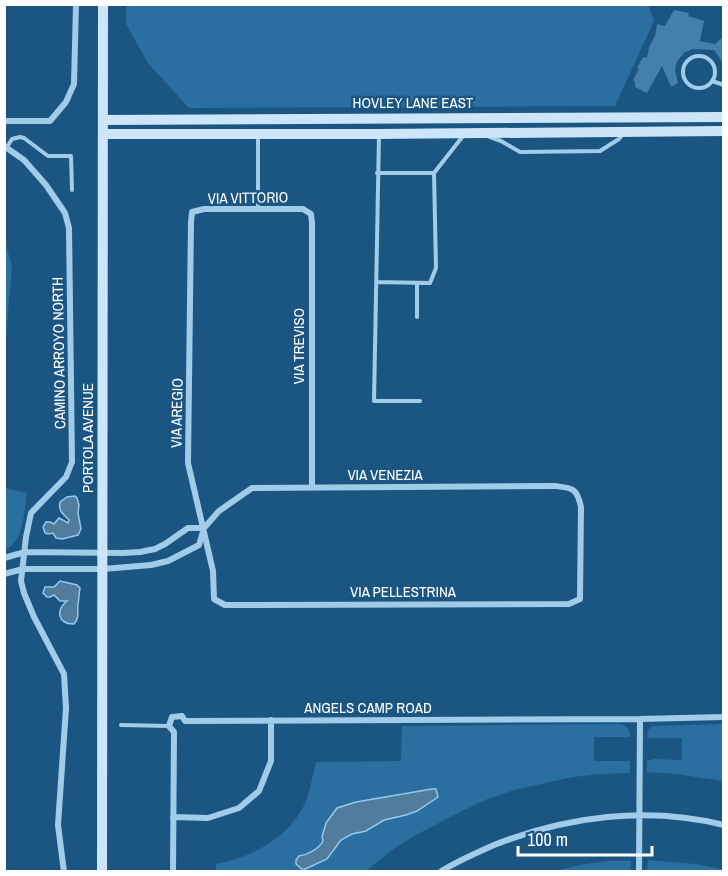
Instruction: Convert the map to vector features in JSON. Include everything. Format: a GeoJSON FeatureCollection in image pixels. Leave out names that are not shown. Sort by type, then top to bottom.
{"type":"FeatureCollection","features":[{"type":"Feature","properties":{"kind":"street"},"geometry":{"type":"LineString","coordinates":[[4,122],[50,121],[66,102],[74,84],[76,4]]}},
{"type":"Feature","properties":{"kind":"street","name":"PORTOLA AVENUE"},"geometry":{"type":"LineString","coordinates":[[102,4],[102,872]]}},
{"type":"Feature","properties":{"kind":"street","name":"HOVLEY LANE EAST"},"geometry":{"type":"LineString","coordinates":[[103,120],[723,117]]}},
{"type":"Feature","properties":{"kind":"street"},"geometry":{"type":"LineString","coordinates":[[379,134],[384,124],[453,118]]}},
{"type":"Feature","properties":{"kind":"street","name":"HOVLEY LANE EAST"},"geometry":{"type":"LineString","coordinates":[[103,134],[477,134],[723,131]]}},
{"type":"Feature","properties":{"kind":"street","name":"CAMINO ARROYO NORTH"},"geometry":{"type":"LineString","coordinates":[[6,147],[24,160],[46,185],[65,213],[69,228],[72,462],[66,477],[32,513],[26,537],[21,581],[34,617],[64,674],[66,708],[58,825],[64,872]]}},
{"type":"Feature","properties":{"kind":"street","name":"VIA VITTORIO"},"geometry":{"type":"LineString","coordinates":[[192,212],[204,209],[303,209]]}},
{"type":"Feature","properties":{"kind":"street","name":"VIA TREVISO"},"geometry":{"type":"LineString","coordinates":[[303,209],[311,214],[312,223],[312,487]]}},
{"type":"Feature","properties":{"kind":"street","name":"VIA AREGIO"},"geometry":{"type":"LineString","coordinates":[[192,212],[188,463],[213,571],[214,599],[225,605]]}},
{"type":"Feature","properties":{"kind":"street","name":"VIA VENEZIA"},"geometry":{"type":"LineString","coordinates":[[4,574],[22,569],[103,569],[168,561],[199,545],[204,528],[219,512],[252,488],[555,486],[572,488],[579,495],[581,507],[580,599]]}},
{"type":"Feature","properties":{"kind":"street","name":"VIA VENEZIA"},"geometry":{"type":"LineString","coordinates":[[4,558],[25,552],[140,552],[165,544],[188,528],[204,528]]}},
{"type":"Feature","properties":{"kind":"street","name":"VIA PELLESTRINA"},"geometry":{"type":"LineString","coordinates":[[225,605],[569,604],[580,599]]}},
{"type":"Feature","properties":{"kind":"street","name":"ANGELS CAMP ROAD"},"geometry":{"type":"LineString","coordinates":[[169,726],[172,717],[182,716],[184,721],[723,717]]}},
{"type":"Feature","properties":{"kind":"street"},"geometry":{"type":"LineString","coordinates":[[639,872],[640,719]]}},
{"type":"Feature","properties":{"kind":"street"},"geometry":{"type":"LineString","coordinates":[[174,817],[208,818],[238,808],[259,791],[271,760],[271,720]]}},
{"type":"Feature","properties":{"kind":"street"},"geometry":{"type":"LineString","coordinates":[[169,726],[174,732],[173,872]]}},
{"type":"Feature","properties":{"kind":"street"},"geometry":{"type":"LineString","coordinates":[[440,872],[477,852],[529,833],[561,824],[597,818],[639,815],[678,817],[723,825]]}},
{"type":"Feature","properties":{"kind":"lane"},"geometry":{"type":"LineString","coordinates":[[695,56],[709,60],[715,72],[711,81],[698,88],[688,84],[683,75],[684,65],[695,56]]}},
{"type":"Feature","properties":{"kind":"lane"},"geometry":{"type":"LineString","coordinates":[[711,81],[723,85]]}},
{"type":"Feature","properties":{"kind":"lane"},"geometry":{"type":"LineString","coordinates":[[477,134],[501,141],[520,152],[600,151],[619,139],[625,132]]}},
{"type":"Feature","properties":{"kind":"lane"},"geometry":{"type":"LineString","coordinates":[[258,134],[258,209]]}},
{"type":"Feature","properties":{"kind":"lane"},"geometry":{"type":"LineString","coordinates":[[379,134],[374,401],[420,401]]}},
{"type":"Feature","properties":{"kind":"lane"},"geometry":{"type":"LineString","coordinates":[[376,282],[430,283],[436,268],[434,173],[465,134]]}},
{"type":"Feature","properties":{"kind":"lane"},"geometry":{"type":"LineString","coordinates":[[6,147],[12,139],[20,137],[48,156],[71,156],[72,190]]}},
{"type":"Feature","properties":{"kind":"lane"},"geometry":{"type":"LineString","coordinates":[[377,173],[434,173]]}},
{"type":"Feature","properties":{"kind":"lane"},"geometry":{"type":"LineString","coordinates":[[417,283],[417,317]]}},
{"type":"Feature","properties":{"kind":"lane"},"geometry":{"type":"LineString","coordinates":[[121,725],[169,726]]}},
{"type":"Feature","properties":{"kind":"shaded area"},"geometry":{"type":"Polygon","coordinates":[[[126,4],[648,4],[654,21],[615,106],[189,108],[148,63],[126,24],[126,4]]]}},
{"type":"Feature","properties":{"kind":"shaded area"},"geometry":{"type":"Polygon","coordinates":[[[5,242],[12,266],[5,347],[5,242]]]}},
{"type":"Feature","properties":{"kind":"shaded area"},"geometry":{"type":"Polygon","coordinates":[[[5,488],[27,493],[20,533],[11,546],[5,550],[5,488]]]}},
{"type":"Feature","properties":{"kind":"shaded area"},"geometry":{"type":"Polygon","coordinates":[[[75,496],[79,505],[81,529],[78,535],[62,539],[56,538],[53,533],[45,533],[43,527],[46,522],[54,524],[59,518],[68,523],[69,520],[61,511],[60,502],[67,497],[75,496]]]}},
{"type":"Feature","properties":{"kind":"shaded area"},"geometry":{"type":"Polygon","coordinates":[[[60,581],[77,585],[80,588],[78,617],[74,624],[64,622],[60,616],[61,608],[67,601],[60,601],[54,595],[47,597],[43,593],[45,587],[54,587],[60,581]]]}},
{"type":"Feature","properties":{"kind":"shaded area"},"geometry":{"type":"Polygon","coordinates":[[[620,724],[628,728],[630,737],[594,737],[594,761],[630,761],[630,773],[573,777],[514,790],[485,800],[414,836],[366,871],[216,871],[216,864],[244,856],[282,834],[301,811],[307,798],[316,762],[401,761],[402,726],[620,724]]]}},
{"type":"Feature","properties":{"kind":"shaded area"},"geometry":{"type":"Polygon","coordinates":[[[723,724],[723,781],[647,772],[647,761],[682,760],[682,738],[647,738],[648,730],[652,726],[723,724]]]}},
{"type":"Feature","properties":{"kind":"shaded area"},"geometry":{"type":"Polygon","coordinates":[[[436,789],[438,797],[417,811],[384,820],[366,831],[352,834],[341,840],[327,859],[303,870],[296,864],[299,856],[319,847],[323,841],[326,823],[337,808],[356,802],[436,789]]]}},
{"type":"Feature","properties":{"kind":"shaded area"},"geometry":{"type":"Polygon","coordinates":[[[648,860],[695,864],[723,871],[647,871],[648,860]]]}},
{"type":"Feature","properties":{"kind":"shaded area"},"geometry":{"type":"Polygon","coordinates":[[[631,861],[631,871],[554,871],[585,864],[631,861]]]}},
{"type":"Feature","properties":{"kind":"building"},"geometry":{"type":"Polygon","coordinates":[[[674,10],[689,13],[688,16],[704,21],[700,41],[715,44],[723,37],[723,63],[714,50],[693,49],[685,52],[677,61],[675,70],[678,83],[671,87],[662,66],[647,93],[635,87],[633,80],[643,57],[647,58],[657,24],[665,26],[674,10]]]}}]}
